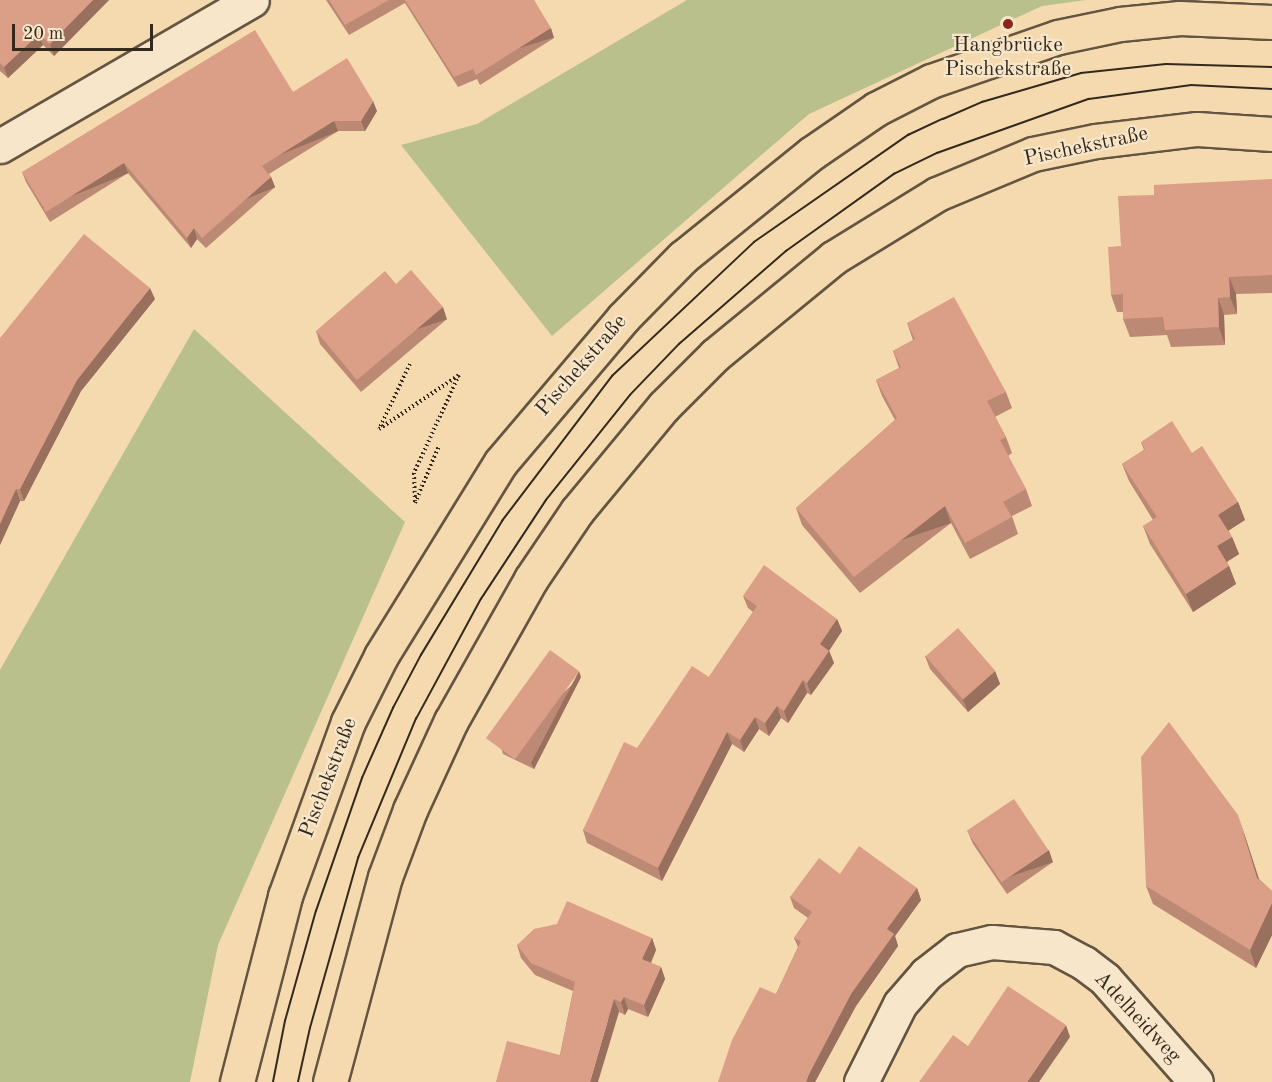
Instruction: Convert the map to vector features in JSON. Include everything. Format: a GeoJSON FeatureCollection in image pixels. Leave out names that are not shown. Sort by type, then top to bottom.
{"type":"FeatureCollection","features":[{"type":"Feature","properties":{"kind":"main road","name":"Pischekstraße"},"geometry":{"type":"LineString","coordinates":[[237,1082],[285,896],[348,722],[377,665],[501,462],[623,318],[683,257],[812,153],[876,109],[931,81],[1048,40],[1120,24],[1180,18],[1272,22]]}},
{"type":"Feature","properties":{"kind":"main road","name":"Pischekstraße"},"geometry":{"type":"LineString","coordinates":[[330,1082],[385,877],[410,810],[451,721],[531,579],[577,511],[678,392],[762,314],[833,258],[937,194],[1033,154],[1096,141],[1197,129],[1272,134]]}},
{"type":"Feature","properties":{"kind":"street"},"geometry":{"type":"LineString","coordinates":[[0,146],[252,0]]}},
{"type":"Feature","properties":{"kind":"street","name":"Adelheidweg"},"geometry":{"type":"LineString","coordinates":[[861,1082],[900,1004],[926,974],[957,950],[992,942],[1054,947],[1084,963],[1105,979],[1196,1082]]}},
{"type":"Feature","properties":{"kind":"path"},"geometry":{"type":"LineString","coordinates":[[411,364],[379,429],[459,375],[414,473],[415,503],[439,446]]}},
{"type":"Feature","properties":{"kind":"green space"},"geometry":{"type":"Polygon","coordinates":[[[687,0],[1086,0],[1042,6],[809,114],[552,336],[401,145],[477,124],[687,0]]]}},
{"type":"Feature","properties":{"kind":"green space"},"geometry":{"type":"Polygon","coordinates":[[[194,329],[405,522],[218,945],[190,1082],[0,1082],[0,670],[194,329]]]}},
{"type":"Feature","properties":{"kind":"building"},"geometry":{"type":"Polygon","coordinates":[[[0,0],[93,0],[50,44],[39,34],[4,67],[0,63],[0,0]]]}},
{"type":"Feature","properties":{"kind":"building"},"geometry":{"type":"Polygon","coordinates":[[[329,0],[389,0],[345,25],[329,0]]]}},
{"type":"Feature","properties":{"kind":"building"},"geometry":{"type":"Polygon","coordinates":[[[405,0],[534,0],[551,28],[476,75],[473,69],[454,77],[405,0]]]}},
{"type":"Feature","properties":{"kind":"building"},"geometry":{"type":"Polygon","coordinates":[[[255,30],[293,92],[347,58],[373,101],[361,121],[334,121],[262,166],[271,177],[202,238],[194,228],[187,238],[124,163],[46,212],[22,172],[255,30]]]}},
{"type":"Feature","properties":{"kind":"building"},"geometry":{"type":"Polygon","coordinates":[[[1272,179],[1272,275],[1229,277],[1230,297],[1218,298],[1219,327],[1165,330],[1163,317],[1123,319],[1123,294],[1111,295],[1108,247],[1121,246],[1118,196],[1154,195],[1154,185],[1272,179]]]}},
{"type":"Feature","properties":{"kind":"building"},"geometry":{"type":"Polygon","coordinates":[[[84,234],[150,288],[77,380],[20,489],[16,489],[0,524],[0,338],[84,234]]]}},
{"type":"Feature","properties":{"kind":"building"},"geometry":{"type":"Polygon","coordinates":[[[411,270],[443,307],[357,380],[316,331],[385,271],[396,284],[411,270]]]}},
{"type":"Feature","properties":{"kind":"building"},"geometry":{"type":"Polygon","coordinates":[[[954,297],[1006,392],[987,401],[1006,437],[1000,440],[1026,489],[1003,502],[1012,517],[965,543],[945,506],[854,577],[796,508],[897,418],[876,380],[901,367],[893,351],[915,339],[907,323],[954,297]]]}},
{"type":"Feature","properties":{"kind":"building"},"geometry":{"type":"Polygon","coordinates":[[[1172,421],[1192,453],[1202,446],[1238,502],[1218,515],[1232,537],[1217,546],[1229,566],[1186,594],[1143,526],[1157,517],[1122,464],[1145,449],[1141,442],[1172,421]]]}},
{"type":"Feature","properties":{"kind":"building"},"geometry":{"type":"Polygon","coordinates":[[[764,565],[837,619],[820,644],[829,651],[807,683],[803,680],[784,711],[777,706],[765,723],[755,717],[740,740],[727,732],[658,868],[583,830],[624,742],[637,748],[692,666],[709,677],[757,606],[743,596],[764,565]]]}},
{"type":"Feature","properties":{"kind":"building"},"geometry":{"type":"Polygon","coordinates":[[[958,628],[995,671],[963,699],[926,656],[958,628]]]}},
{"type":"Feature","properties":{"kind":"building"},"geometry":{"type":"Polygon","coordinates":[[[550,650],[579,671],[515,759],[486,738],[550,650]]]}},
{"type":"Feature","properties":{"kind":"building"},"geometry":{"type":"Polygon","coordinates":[[[1169,722],[1238,815],[1257,878],[1272,891],[1272,903],[1250,950],[1146,886],[1141,757],[1169,722]]]}},
{"type":"Feature","properties":{"kind":"building"},"geometry":{"type":"Polygon","coordinates":[[[1014,799],[1049,850],[1001,882],[967,831],[1014,799]]]}},
{"type":"Feature","properties":{"kind":"building"},"geometry":{"type":"Polygon","coordinates":[[[859,846],[917,888],[887,929],[894,934],[851,994],[806,1082],[718,1082],[732,1040],[760,987],[776,994],[801,941],[794,938],[812,912],[790,897],[819,858],[840,874],[859,846]]]}},
{"type":"Feature","properties":{"kind":"building"},"geometry":{"type":"Polygon","coordinates":[[[567,901],[652,938],[642,959],[661,967],[644,1005],[624,997],[621,1002],[614,999],[590,1082],[496,1082],[507,1041],[560,1055],[575,982],[531,963],[517,945],[534,929],[557,924],[567,901]]]}},
{"type":"Feature","properties":{"kind":"building"},"geometry":{"type":"Polygon","coordinates":[[[1008,986],[1066,1025],[1027,1082],[919,1082],[953,1035],[968,1046],[1008,986]]]}},
{"type":"Feature","properties":{"kind":"tram line"},"geometry":{"type":"LineString","coordinates":[[273,1082],[285,1021],[316,911],[362,778],[393,708],[421,655],[502,521],[612,376],[754,242],[908,135],[982,102],[1081,73],[1166,64],[1272,67]]}},
{"type":"Feature","properties":{"kind":"tram line"},"geometry":{"type":"LineString","coordinates":[[298,1082],[310,1028],[358,858],[416,719],[481,599],[546,500],[630,395],[679,344],[786,251],[894,174],[937,153],[1089,99],[1191,85],[1272,89]]}},
{"type":"Feature","properties":{"kind":"place","name":"Hangbrücke Pischekstraße"},"geometry":{"type":"Point","coordinates":[1008,24]}}]}
